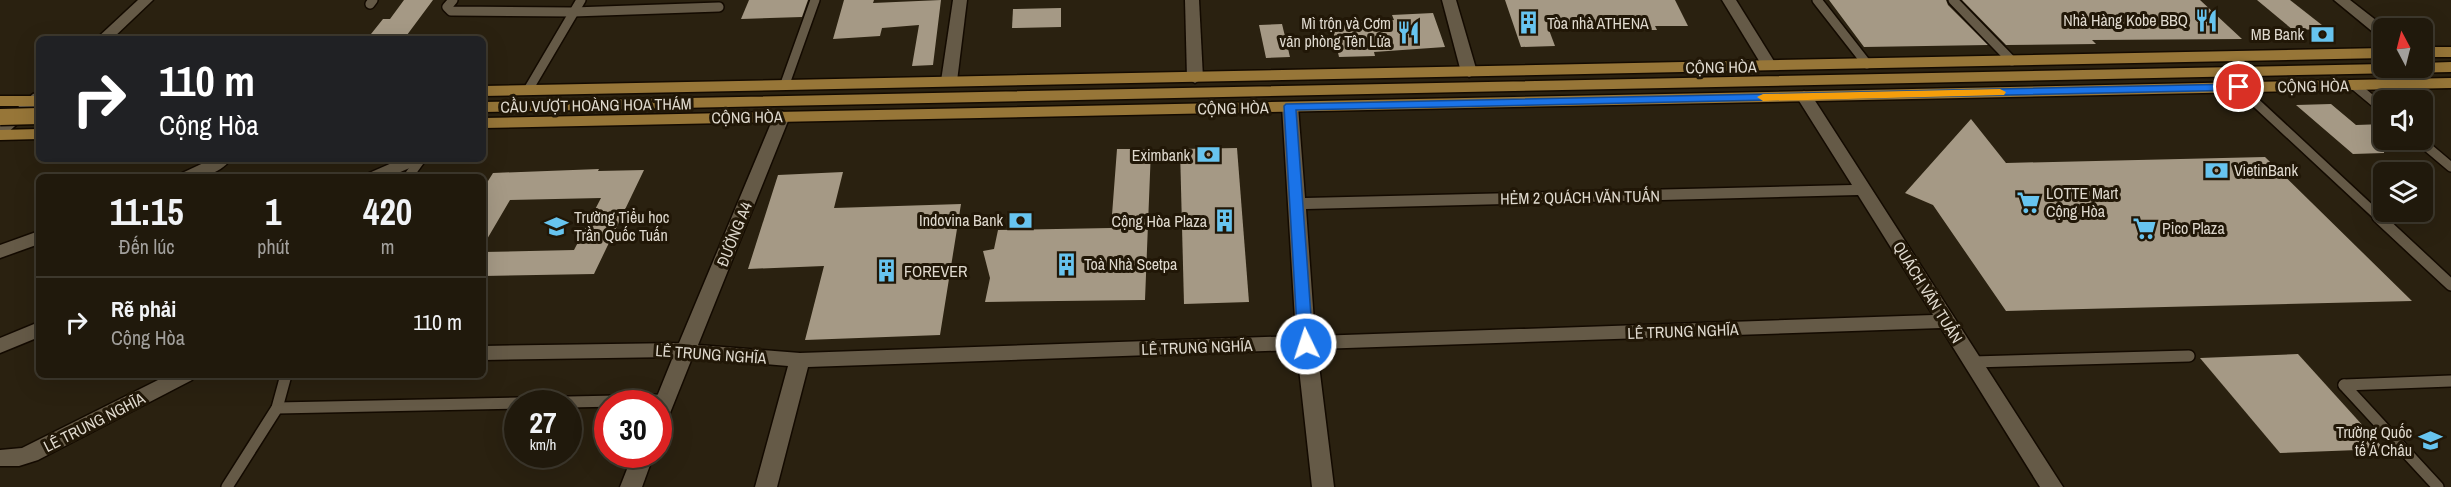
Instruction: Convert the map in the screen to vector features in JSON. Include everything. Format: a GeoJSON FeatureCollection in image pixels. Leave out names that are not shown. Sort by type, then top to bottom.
{"type":"FeatureCollection","features":[{"type":"Feature","properties":{"kind":"main road","name":"CỘNG HÒA"},"geometry":{"type":"LineString","coordinates":[[2433,59],[2451,52]]}},
{"type":"Feature","properties":{"kind":"main road","name":"CỘNG HÒA"},"geometry":{"type":"LineString","coordinates":[[486,91],[2373,53]]}},
{"type":"Feature","properties":{"kind":"main road","name":"CỘNG HÒA"},"geometry":{"type":"LineString","coordinates":[[486,123],[781,108],[2373,63]]}},
{"type":"Feature","properties":{"kind":"main road","name":"CỘNG HÒA"},"geometry":{"type":"LineString","coordinates":[[2433,64],[2451,67]]}},
{"type":"Feature","properties":{"kind":"main road"},"geometry":{"type":"LineString","coordinates":[[2433,70],[2449,83]]}},
{"type":"Feature","properties":{"kind":"main road","name":"CỘNG HÒA"},"geometry":{"type":"LineString","coordinates":[[781,108],[1290,106],[2449,83]]}},
{"type":"Feature","properties":{"kind":"main road"},"geometry":{"type":"LineString","coordinates":[[0,101],[36,104]]}},
{"type":"Feature","properties":{"kind":"main road"},"geometry":{"type":"LineString","coordinates":[[0,117],[36,105]]}},
{"type":"Feature","properties":{"kind":"main road","name":"CẦU VƯỢT HOÀNG HOA THÁM"},"geometry":{"type":"LineString","coordinates":[[486,107],[781,108]]}},
{"type":"Feature","properties":{"kind":"main road"},"geometry":{"type":"LineString","coordinates":[[0,133],[36,134]]}},
{"type":"Feature","properties":{"kind":"street"},"geometry":{"type":"LineString","coordinates":[[106,36],[146,0]]}},
{"type":"Feature","properties":{"kind":"street"},"geometry":{"type":"LineString","coordinates":[[949,81],[960,0]]}},
{"type":"Feature","properties":{"kind":"street"},"geometry":{"type":"LineString","coordinates":[[1192,0],[1195,78]]}},
{"type":"Feature","properties":{"kind":"street"},"geometry":{"type":"LineString","coordinates":[[1449,0],[1469,72]]}},
{"type":"Feature","properties":{"kind":"street"},"geometry":{"type":"LineString","coordinates":[[1729,0],[1769,66]]}},
{"type":"Feature","properties":{"kind":"street"},"geometry":{"type":"LineString","coordinates":[[2341,0],[2373,25]]}},
{"type":"Feature","properties":{"kind":"street","name":"QUÁCH VĂN TUẤN"},"geometry":{"type":"LineString","coordinates":[[1804,96],[2052,487]]}},
{"type":"Feature","properties":{"kind":"street"},"geometry":{"type":"LineString","coordinates":[[0,133],[36,106]]}},
{"type":"Feature","properties":{"kind":"street"},"geometry":{"type":"LineString","coordinates":[[1290,106],[1306,344],[1323,487]]}},
{"type":"Feature","properties":{"kind":"street","name":"ĐƯỜNG A4"},"geometry":{"type":"LineString","coordinates":[[670,390],[781,108]]}},
{"type":"Feature","properties":{"kind":"street"},"geometry":{"type":"LineString","coordinates":[[196,174],[219,162]]}},
{"type":"Feature","properties":{"kind":"street"},"geometry":{"type":"LineString","coordinates":[[382,174],[408,162]]}},
{"type":"Feature","properties":{"kind":"street","name":"HẺM 2 QUÁCH VĂN TUẤN"},"geometry":{"type":"LineString","coordinates":[[1297,204],[1863,190]]}},
{"type":"Feature","properties":{"kind":"street"},"geometry":{"type":"LineString","coordinates":[[0,252],[36,238]]}},
{"type":"Feature","properties":{"kind":"street","name":"LÊ TRUNG NGHĨA"},"geometry":{"type":"LineString","coordinates":[[486,353],[664,349],[800,360],[1947,321]]}},
{"type":"Feature","properties":{"kind":"street"},"geometry":{"type":"LineString","coordinates":[[0,346],[36,330]]}},
{"type":"Feature","properties":{"kind":"street"},"geometry":{"type":"LineString","coordinates":[[766,487],[800,360]]}},
{"type":"Feature","properties":{"kind":"street","name":"LÊ TRUNG NGHĨA"},"geometry":{"type":"LineString","coordinates":[[0,458],[19,458],[30,454],[179,378]]}},
{"type":"Feature","properties":{"kind":"street"},"geometry":{"type":"LineString","coordinates":[[630,487],[638,468]]}},
{"type":"Feature","properties":{"kind":"lane"},"geometry":{"type":"LineString","coordinates":[[453,0],[447,7],[451,11],[573,12],[719,8]]}},
{"type":"Feature","properties":{"kind":"lane"},"geometry":{"type":"LineString","coordinates":[[528,90],[581,0]]}},
{"type":"Feature","properties":{"kind":"lane"},"geometry":{"type":"LineString","coordinates":[[656,10],[659,0]]}},
{"type":"Feature","properties":{"kind":"lane"},"geometry":{"type":"LineString","coordinates":[[785,84],[815,0]]}},
{"type":"Feature","properties":{"kind":"lane"},"geometry":{"type":"LineString","coordinates":[[1817,0],[1867,64]]}},
{"type":"Feature","properties":{"kind":"lane"},"geometry":{"type":"LineString","coordinates":[[1953,0],[2012,61]]}},
{"type":"Feature","properties":{"kind":"lane"},"geometry":{"type":"LineString","coordinates":[[2354,85],[2373,101]]}},
{"type":"Feature","properties":{"kind":"lane"},"geometry":{"type":"LineString","coordinates":[[2239,87],[2451,285]]}},
{"type":"Feature","properties":{"kind":"lane"},"geometry":{"type":"LineString","coordinates":[[2431,150],[2451,167]]}},
{"type":"Feature","properties":{"kind":"lane"},"geometry":{"type":"LineString","coordinates":[[1973,363],[2190,356]]}},
{"type":"Feature","properties":{"kind":"lane"},"geometry":{"type":"LineString","coordinates":[[227,487],[277,408],[285,378]]}},
{"type":"Feature","properties":{"kind":"lane"},"geometry":{"type":"LineString","coordinates":[[2438,487],[2344,385],[2451,381]]}},
{"type":"Feature","properties":{"kind":"lane"},"geometry":{"type":"LineString","coordinates":[[277,408],[594,409]]}},
{"type":"Feature","properties":{"kind":"building"},"geometry":{"type":"Polygon","coordinates":[[[404,0],[433,0],[406,36],[369,36],[383,19],[390,19],[404,0]]]}},
{"type":"Feature","properties":{"kind":"building"},"geometry":{"type":"Polygon","coordinates":[[[749,0],[808,0],[802,17],[741,19],[749,0]]]}},
{"type":"Feature","properties":{"kind":"building"},"geometry":{"type":"Polygon","coordinates":[[[844,0],[874,0],[873,3],[941,0],[933,65],[912,66],[919,25],[882,28],[880,36],[833,39],[844,0]]]}},
{"type":"Feature","properties":{"kind":"building"},"geometry":{"type":"Polygon","coordinates":[[[1505,0],[1675,0],[1688,26],[1655,26],[1657,30],[1549,30],[1555,46],[1521,47],[1505,0]]]}},
{"type":"Feature","properties":{"kind":"building"},"geometry":{"type":"Polygon","coordinates":[[[1829,0],[1946,0],[1948,5],[1988,45],[1864,47],[1829,0]]]}},
{"type":"Feature","properties":{"kind":"building"},"geometry":{"type":"Polygon","coordinates":[[[1962,0],[2200,0],[2242,39],[2092,40],[2096,44],[2006,45],[1962,0]]]}},
{"type":"Feature","properties":{"kind":"building"},"geometry":{"type":"Polygon","coordinates":[[[2257,0],[2290,0],[2327,29],[2293,30],[2257,0]]]}},
{"type":"Feature","properties":{"kind":"building"},"geometry":{"type":"Polygon","coordinates":[[[1061,8],[1061,27],[1012,28],[1013,9],[1061,8]]]}},
{"type":"Feature","properties":{"kind":"building"},"geometry":{"type":"Polygon","coordinates":[[[1433,13],[1445,47],[1374,52],[1375,56],[1339,57],[1331,22],[1394,20],[1392,15],[1433,13]]]}},
{"type":"Feature","properties":{"kind":"building"},"geometry":{"type":"Polygon","coordinates":[[[1282,24],[1290,57],[1266,58],[1259,25],[1282,24]]]}},
{"type":"Feature","properties":{"kind":"building"},"geometry":{"type":"Polygon","coordinates":[[[2331,104],[2356,125],[2373,124],[2373,150],[2384,150],[2384,153],[2353,154],[2296,105],[2331,104]]]}},
{"type":"Feature","properties":{"kind":"building","name":"Pico Plaza"},"geometry":{"type":"Polygon","coordinates":[[[1971,119],[2006,163],[2265,157],[2412,301],[2006,311],[1933,205],[1905,193],[1971,119]]]}},
{"type":"Feature","properties":{"kind":"building","name":"Cộng Hòa Plaza"},"geometry":{"type":"Polygon","coordinates":[[[1237,148],[1249,302],[1184,304],[1180,149],[1237,148]]]}},
{"type":"Feature","properties":{"kind":"building","name":"Toà Nhà Scetpa"},"geometry":{"type":"Polygon","coordinates":[[[1117,149],[1151,149],[1145,300],[985,302],[990,278],[983,251],[994,249],[998,230],[1111,228],[1117,149]]]}},
{"type":"Feature","properties":{"kind":"building"},"geometry":{"type":"Polygon","coordinates":[[[599,169],[598,171],[644,170],[594,274],[486,276],[486,252],[574,250],[601,198],[510,200],[486,241],[486,184],[493,173],[599,169]]]}},
{"type":"Feature","properties":{"kind":"building","name":"FOREVER"},"geometry":{"type":"Polygon","coordinates":[[[843,172],[834,208],[961,204],[940,335],[805,340],[824,266],[748,269],[778,175],[843,172]]]}},
{"type":"Feature","properties":{"kind":"building"},"geometry":{"type":"Polygon","coordinates":[[[2298,354],[2384,449],[2280,453],[2200,358],[2298,354]]]}},
{"type":"Feature","properties":{"kind":"slow traffic"},"geometry":{"type":"LineString","coordinates":[[1763,97],[2000,92]]}},
{"type":"Feature","properties":{"kind":"place","name":"Nhà Hàng Kobe BBQ"},"geometry":{"type":"Point","coordinates":[2206,20]}},
{"type":"Feature","properties":{"kind":"place","name":"Tòa nhà ATHENA"},"geometry":{"type":"Point","coordinates":[1529,23]}},
{"type":"Feature","properties":{"kind":"place","name":"Mì trộn và Cơm văn phòng Tên Lửa"},"geometry":{"type":"Point","coordinates":[1409,32]}},
{"type":"Feature","properties":{"kind":"place","name":"MB Bank"},"geometry":{"type":"Point","coordinates":[2322,34]}},
{"type":"Feature","properties":{"kind":"place","name":"Eximbank"},"geometry":{"type":"Point","coordinates":[1208,155]}},
{"type":"Feature","properties":{"kind":"place","name":"VietinBank"},"geometry":{"type":"Point","coordinates":[2216,170]}},
{"type":"Feature","properties":{"kind":"place","name":"LOTTE Mart Cộng Hòa"},"geometry":{"type":"Point","coordinates":[2028,202]}},
{"type":"Feature","properties":{"kind":"place","name":"Indovina Bank"},"geometry":{"type":"Point","coordinates":[1021,220]}},
{"type":"Feature","properties":{"kind":"place","name":"Cộng Hòa Plaza"},"geometry":{"type":"Point","coordinates":[1225,221]}},
{"type":"Feature","properties":{"kind":"place","name":"Trường Tiểu học Trần Quốc Tuấn"},"geometry":{"type":"Point","coordinates":[556,226]}},
{"type":"Feature","properties":{"kind":"place","name":"Pico Plaza"},"geometry":{"type":"Point","coordinates":[2144,228]}},
{"type":"Feature","properties":{"kind":"place","name":"Toà Nhà Scetpa"},"geometry":{"type":"Point","coordinates":[1066,264]}},
{"type":"Feature","properties":{"kind":"place","name":"FOREVER"},"geometry":{"type":"Point","coordinates":[886,271]}},
{"type":"Feature","properties":{"kind":"place","name":"Trường Quốc tế Á Châu"},"geometry":{"type":"Point","coordinates":[2430,441]}},
{"type":"Feature","properties":{"kind":"route"},"geometry":{"type":"LineString","coordinates":[[1306,344],[1290,106],[2239,87]]}}]}
